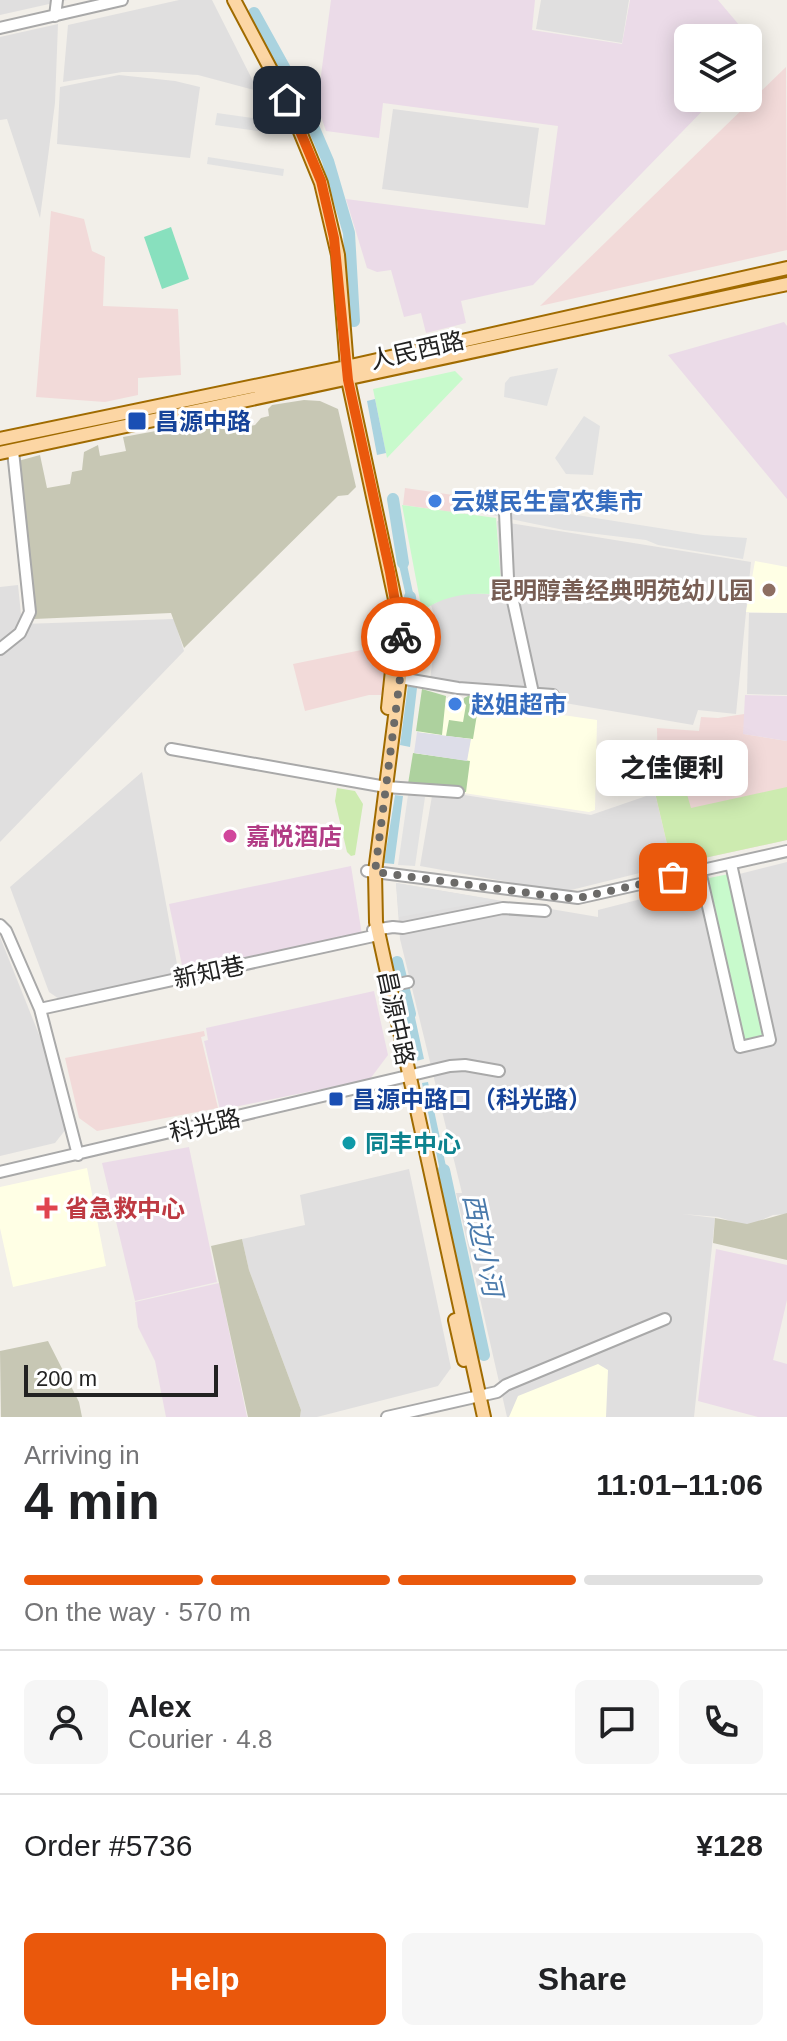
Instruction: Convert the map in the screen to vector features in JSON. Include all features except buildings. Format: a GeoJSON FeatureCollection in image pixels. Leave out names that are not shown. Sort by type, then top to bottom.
{"type":"FeatureCollection","features":[{"type":"Feature","properties":{"kind":"main road"},"geometry":{"type":"LineString","coordinates":[[225,0],[281,103],[314,186],[330,256],[343,374]]}},
{"type":"Feature","properties":{"kind":"main road"},"geometry":{"type":"LineString","coordinates":[[234,0],[287,100],[321,183],[338,255],[343,374]]}},
{"type":"Feature","properties":{"kind":"main road","name":"人民西路"},"geometry":{"type":"LineString","coordinates":[[7,452],[787,268]]}},
{"type":"Feature","properties":{"kind":"main road","name":"人民西路"},"geometry":{"type":"LineString","coordinates":[[0,439],[343,374],[787,284]]}},
{"type":"Feature","properties":{"kind":"main road","name":"昌源中路"},"geometry":{"type":"LineString","coordinates":[[343,374],[391,615],[399,678],[374,872],[374,933],[475,1398],[476,1417]]}},
{"type":"Feature","properties":{"kind":"main road","name":"昌源中路"},"geometry":{"type":"LineString","coordinates":[[374,933],[391,986],[405,1078]]}},
{"type":"Feature","properties":{"kind":"main road","name":"昌源中路"},"geometry":{"type":"LineString","coordinates":[[475,1398],[484,1417]]}},
{"type":"Feature","properties":{"kind":"street"},"geometry":{"type":"LineString","coordinates":[[0,22],[93,0]]}},
{"type":"Feature","properties":{"kind":"street"},"geometry":{"type":"LineString","coordinates":[[0,28],[56,8],[122,0]]}},
{"type":"Feature","properties":{"kind":"street"},"geometry":{"type":"LineString","coordinates":[[0,649],[20,633],[30,612],[7,452]]}},
{"type":"Feature","properties":{"kind":"street"},"geometry":{"type":"LineString","coordinates":[[505,513],[508,578],[533,693]]}},
{"type":"Feature","properties":{"kind":"street"},"geometry":{"type":"LineString","coordinates":[[399,678],[458,688],[553,695]]}},
{"type":"Feature","properties":{"kind":"street"},"geometry":{"type":"LineString","coordinates":[[171,749],[385,787],[458,792]]}},
{"type":"Feature","properties":{"kind":"street"},"geometry":{"type":"LineString","coordinates":[[374,872],[578,898],[787,851]]}},
{"type":"Feature","properties":{"kind":"street"},"geometry":{"type":"LineString","coordinates":[[700,871],[740,1047],[770,1040],[731,864]]}},
{"type":"Feature","properties":{"kind":"street","name":"新知巷"},"geometry":{"type":"LineString","coordinates":[[40,1009],[393,927],[403,928],[503,908],[545,911]]}},
{"type":"Feature","properties":{"kind":"street"},"geometry":{"type":"LineString","coordinates":[[0,925],[6,931],[40,1009],[78,1155]]}},
{"type":"Feature","properties":{"kind":"street"},"geometry":{"type":"LineString","coordinates":[[391,986],[408,982]]}},
{"type":"Feature","properties":{"kind":"street","name":"科光路"},"geometry":{"type":"LineString","coordinates":[[0,1172],[428,1072],[465,1065],[499,1071]]}},
{"type":"Feature","properties":{"kind":"street"},"geometry":{"type":"LineString","coordinates":[[387,1417],[497,1392],[506,1385],[665,1319]]}},
{"type":"Feature","properties":{"kind":"shaded area"},"geometry":{"type":"Polygon","coordinates":[[[0,0],[67,0],[0,15],[0,0]]]}},
{"type":"Feature","properties":{"kind":"shaded area"},"geometry":{"type":"Polygon","coordinates":[[[179,0],[212,0],[258,91],[198,75],[153,72],[122,72],[63,82],[68,25],[179,0]]]}},
{"type":"Feature","properties":{"kind":"shaded area"},"geometry":{"type":"Polygon","coordinates":[[[331,0],[535,0],[532,30],[622,44],[630,0],[718,0],[738,24],[674,24],[674,112],[701,112],[533,285],[461,301],[466,323],[426,333],[421,313],[404,317],[391,270],[377,272],[367,268],[346,199],[545,225],[558,126],[383,103],[379,138],[326,131],[317,105],[331,0]]]}},
{"type":"Feature","properties":{"kind":"shaded area"},"geometry":{"type":"Polygon","coordinates":[[[541,0],[629,0],[622,43],[536,29],[541,0]]]}},
{"type":"Feature","properties":{"kind":"shaded area"},"geometry":{"type":"Polygon","coordinates":[[[58,24],[55,103],[40,218],[7,119],[0,120],[0,37],[58,24]]]}},
{"type":"Feature","properties":{"kind":"shaded area"},"geometry":{"type":"Polygon","coordinates":[[[786,67],[787,250],[540,306],[740,112],[762,112],[762,90],[786,67]]]}},
{"type":"Feature","properties":{"kind":"shaded area"},"geometry":{"type":"Polygon","coordinates":[[[119,75],[200,87],[190,158],[57,144],[60,87],[119,75]]]}},
{"type":"Feature","properties":{"kind":"shaded area"},"geometry":{"type":"Polygon","coordinates":[[[393,109],[539,128],[528,208],[382,189],[393,109]]]}},
{"type":"Feature","properties":{"kind":"shaded area"},"geometry":{"type":"Polygon","coordinates":[[[217,113],[266,120],[264,132],[215,125],[217,113]]]}},
{"type":"Feature","properties":{"kind":"shaded area"},"geometry":{"type":"Polygon","coordinates":[[[208,157],[284,169],[283,176],[207,164],[208,157]]]}},
{"type":"Feature","properties":{"kind":"shaded area"},"geometry":{"type":"Polygon","coordinates":[[[51,211],[84,219],[92,251],[105,257],[103,306],[178,309],[181,375],[138,378],[138,395],[105,402],[36,397],[51,211]]]}},
{"type":"Feature","properties":{"kind":"shaded area"},"geometry":{"type":"Polygon","coordinates":[[[784,322],[787,326],[787,499],[668,355],[784,322]]]}},
{"type":"Feature","properties":{"kind":"shaded area"},"geometry":{"type":"Polygon","coordinates":[[[558,368],[547,406],[504,397],[505,383],[510,377],[558,368]]]}},
{"type":"Feature","properties":{"kind":"shaded area"},"geometry":{"type":"Polygon","coordinates":[[[320,401],[338,409],[356,487],[348,495],[338,496],[184,648],[171,613],[34,619],[18,461],[40,455],[47,488],[70,484],[72,472],[82,470],[84,452],[98,445],[100,456],[126,451],[123,437],[233,417],[237,429],[255,425],[261,418],[269,416],[268,409],[272,405],[320,401]]]}},
{"type":"Feature","properties":{"kind":"shaded area"},"geometry":{"type":"Polygon","coordinates":[[[584,416],[600,426],[593,475],[566,474],[555,458],[584,416]]]}},
{"type":"Feature","properties":{"kind":"shaded area","name":"云媒民生富农集市"},"geometry":{"type":"Polygon","coordinates":[[[405,488],[467,497],[465,514],[403,505],[405,488]]]}},
{"type":"Feature","properties":{"kind":"shaded area"},"geometry":{"type":"Polygon","coordinates":[[[469,498],[703,535],[747,538],[743,559],[658,545],[646,540],[564,530],[467,510],[469,498]]]}},
{"type":"Feature","properties":{"kind":"shaded area"},"geometry":{"type":"Polygon","coordinates":[[[497,521],[751,562],[736,714],[698,710],[693,725],[430,680],[437,625],[431,605],[466,593],[502,595],[497,521]]]}},
{"type":"Feature","properties":{"kind":"shaded area","name":"昆明醇善经典明苑幼儿园"},"geometry":{"type":"Polygon","coordinates":[[[755,561],[787,567],[787,613],[746,612],[755,561]]]}},
{"type":"Feature","properties":{"kind":"shaded area"},"geometry":{"type":"Polygon","coordinates":[[[18,585],[22,624],[174,619],[184,651],[0,842],[0,587],[18,585]]]}},
{"type":"Feature","properties":{"kind":"shaded area"},"geometry":{"type":"Polygon","coordinates":[[[749,613],[787,613],[787,695],[747,694],[749,613]]]}},
{"type":"Feature","properties":{"kind":"shaded area"},"geometry":{"type":"Polygon","coordinates":[[[386,645],[384,695],[369,695],[305,711],[293,664],[386,645]]]}},
{"type":"Feature","properties":{"kind":"shaded area"},"geometry":{"type":"Polygon","coordinates":[[[425,695],[597,720],[595,810],[589,812],[411,785],[425,695]]]}},
{"type":"Feature","properties":{"kind":"shaded area"},"geometry":{"type":"Polygon","coordinates":[[[745,695],[787,696],[787,741],[743,734],[745,695]]]}},
{"type":"Feature","properties":{"kind":"shaded area"},"geometry":{"type":"Polygon","coordinates":[[[744,714],[744,734],[787,741],[787,840],[672,865],[654,788],[658,788],[657,728],[699,731],[701,717],[744,714]]]}},
{"type":"Feature","properties":{"kind":"shaded area"},"geometry":{"type":"Polygon","coordinates":[[[417,732],[471,739],[467,761],[414,753],[417,732]]]}},
{"type":"Feature","properties":{"kind":"shaded area"},"geometry":{"type":"Polygon","coordinates":[[[142,772],[179,975],[62,1001],[49,992],[10,887],[142,772]]]}},
{"type":"Feature","properties":{"kind":"shaded area"},"geometry":{"type":"Polygon","coordinates":[[[433,790],[591,815],[655,793],[672,865],[563,892],[420,866],[433,790]]]}},
{"type":"Feature","properties":{"kind":"shaded area"},"geometry":{"type":"Polygon","coordinates":[[[408,795],[425,797],[415,866],[398,865],[408,795]]]}},
{"type":"Feature","properties":{"kind":"shaded area"},"geometry":{"type":"Polygon","coordinates":[[[787,862],[787,1214],[773,1215],[747,1226],[718,1217],[683,1214],[715,1218],[694,1417],[507,1417],[456,1193],[462,1193],[400,939],[396,883],[598,917],[598,910],[787,862]]]}},
{"type":"Feature","properties":{"kind":"shaded area"},"geometry":{"type":"Polygon","coordinates":[[[351,866],[362,935],[183,970],[169,904],[351,866]]]}},
{"type":"Feature","properties":{"kind":"shaded area"},"geometry":{"type":"Polygon","coordinates":[[[396,883],[495,900],[399,917],[396,883]]]}},
{"type":"Feature","properties":{"kind":"shaded area"},"geometry":{"type":"Polygon","coordinates":[[[0,937],[42,1042],[66,1129],[55,1143],[0,1156],[0,937]]]}},
{"type":"Feature","properties":{"kind":"shaded area"},"geometry":{"type":"Polygon","coordinates":[[[374,991],[388,1055],[370,1079],[220,1110],[204,1041],[208,1040],[206,1028],[374,991]]]}},
{"type":"Feature","properties":{"kind":"shaded area"},"geometry":{"type":"Polygon","coordinates":[[[204,1031],[205,1036],[201,1037],[218,1108],[97,1131],[79,1118],[65,1058],[204,1031]]]}},
{"type":"Feature","properties":{"kind":"shaded area"},"geometry":{"type":"Polygon","coordinates":[[[189,1147],[217,1282],[135,1301],[102,1163],[189,1147]]]}},
{"type":"Feature","properties":{"kind":"shaded area","name":"省急救中心"},"geometry":{"type":"Polygon","coordinates":[[[87,1168],[106,1266],[13,1287],[0,1228],[0,1187],[87,1168]]]}},
{"type":"Feature","properties":{"kind":"shaded area"},"geometry":{"type":"Polygon","coordinates":[[[409,1169],[451,1368],[438,1386],[317,1417],[300,1417],[301,1410],[249,1270],[242,1239],[305,1225],[300,1195],[409,1169]]]}},
{"type":"Feature","properties":{"kind":"shaded area"},"geometry":{"type":"Polygon","coordinates":[[[787,1213],[787,1260],[713,1243],[715,1218],[747,1224],[787,1213]]]}},
{"type":"Feature","properties":{"kind":"shaded area"},"geometry":{"type":"Polygon","coordinates":[[[242,1239],[249,1270],[301,1410],[300,1417],[248,1417],[211,1246],[242,1239]]]}},
{"type":"Feature","properties":{"kind":"shaded area"},"geometry":{"type":"Polygon","coordinates":[[[716,1249],[787,1265],[787,1300],[773,1360],[787,1364],[787,1417],[758,1417],[698,1401],[716,1249]]]}},
{"type":"Feature","properties":{"kind":"shaded area"},"geometry":{"type":"Polygon","coordinates":[[[219,1283],[247,1417],[166,1417],[155,1361],[138,1327],[135,1302],[219,1283]]]}},
{"type":"Feature","properties":{"kind":"shaded area"},"geometry":{"type":"Polygon","coordinates":[[[48,1341],[79,1402],[82,1417],[1,1417],[0,1351],[48,1341]]]}},
{"type":"Feature","properties":{"kind":"shaded area"},"geometry":{"type":"Polygon","coordinates":[[[598,1364],[608,1370],[606,1417],[509,1417],[518,1396],[598,1364]]]}},
{"type":"Feature","properties":{"kind":"green space"},"geometry":{"type":"Polygon","coordinates":[[[171,227],[189,279],[162,289],[144,237],[171,227]]]}},
{"type":"Feature","properties":{"kind":"green space"},"geometry":{"type":"Polygon","coordinates":[[[455,371],[463,379],[387,458],[373,389],[455,371]]]}},
{"type":"Feature","properties":{"kind":"green space"},"geometry":{"type":"Polygon","coordinates":[[[402,505],[496,518],[502,595],[460,596],[422,611],[402,505]]]}},
{"type":"Feature","properties":{"kind":"green space"},"geometry":{"type":"Polygon","coordinates":[[[422,689],[446,696],[442,735],[416,731],[422,689]]]}},
{"type":"Feature","properties":{"kind":"green space"},"geometry":{"type":"Polygon","coordinates":[[[470,695],[479,702],[473,739],[446,736],[449,720],[463,722],[464,698],[470,695]]]}},
{"type":"Feature","properties":{"kind":"green space"},"geometry":{"type":"Polygon","coordinates":[[[413,753],[470,761],[466,792],[408,784],[413,753]]]}},
{"type":"Feature","properties":{"kind":"green space"},"geometry":{"type":"Polygon","coordinates":[[[787,787],[787,840],[672,865],[654,788],[686,791],[691,808],[787,787]]]}},
{"type":"Feature","properties":{"kind":"green space"},"geometry":{"type":"Polygon","coordinates":[[[337,788],[355,791],[363,804],[355,855],[351,856],[347,852],[335,801],[337,788]]]}},
{"type":"Feature","properties":{"kind":"green space"},"geometry":{"type":"Polygon","coordinates":[[[729,874],[766,1037],[742,1043],[704,879],[729,874]]]}},
{"type":"Feature","properties":{"kind":"water"},"geometry":{"type":"Polygon","coordinates":[[[375,399],[386,453],[377,455],[367,401],[375,399]]]}},
{"type":"Feature","properties":{"kind":"water"},"geometry":{"type":"Polygon","coordinates":[[[404,550],[417,612],[410,614],[396,552],[404,550]]]}},
{"type":"Feature","properties":{"kind":"water"},"geometry":{"type":"Polygon","coordinates":[[[408,685],[417,688],[410,747],[400,745],[408,685]]]}},
{"type":"Feature","properties":{"kind":"water"},"geometry":{"type":"Polygon","coordinates":[[[395,795],[403,796],[394,864],[384,863],[395,795]]]}},
{"type":"Feature","properties":{"kind":"water"},"geometry":{"type":"Polygon","coordinates":[[[411,999],[424,1059],[416,1061],[403,1002],[411,999]]]}},
{"type":"Feature","properties":{"kind":"water"},"geometry":{"type":"Polygon","coordinates":[[[428,1082],[450,1185],[443,1186],[422,1083],[428,1082]]]}},
{"type":"Feature","properties":{"kind":"waterway","name":"西边小河"},"geometry":{"type":"LineString","coordinates":[[254,13],[301,98],[328,161],[349,233],[354,321]]}},
{"type":"Feature","properties":{"kind":"waterway","name":"西边小河"},"geometry":{"type":"LineString","coordinates":[[393,499],[403,563]]}},
{"type":"Feature","properties":{"kind":"waterway","name":"西边小河"},"geometry":{"type":"LineString","coordinates":[[410,597],[415,638]]}},
{"type":"Feature","properties":{"kind":"waterway","name":"西边小河"},"geometry":{"type":"LineString","coordinates":[[397,962],[410,1014]]}},
{"type":"Feature","properties":{"kind":"waterway","name":"西边小河"},"geometry":{"type":"LineString","coordinates":[[444,1170],[484,1355]]}},
{"type":"Feature","properties":{"kind":"way so far"},"geometry":{"type":"LineString","coordinates":[[401,637],[402,662],[375,872],[566,898],[673,877]]}},
{"type":"Feature","properties":{"kind":"place","name":"昌源中路"},"geometry":{"type":"Point","coordinates":[137,421]}},
{"type":"Feature","properties":{"kind":"place","name":"云媒民生富农集市"},"geometry":{"type":"Point","coordinates":[435,501]}},
{"type":"Feature","properties":{"kind":"place","name":"昆明醇善经典明苑幼儿园"},"geometry":{"type":"Point","coordinates":[769,590]}},
{"type":"Feature","properties":{"kind":"place","name":"赵姐超市"},"geometry":{"type":"Point","coordinates":[455,704]}},
{"type":"Feature","properties":{"kind":"place","name":"嘉悦酒店"},"geometry":{"type":"Point","coordinates":[230,836]}},
{"type":"Feature","properties":{"kind":"place","name":"之佳便利"},"geometry":{"type":"Point","coordinates":[673,877]}},
{"type":"Feature","properties":{"kind":"place","name":"昌源中路口（科光路）"},"geometry":{"type":"Point","coordinates":[336,1099]}},
{"type":"Feature","properties":{"kind":"place","name":"同丰中心"},"geometry":{"type":"Point","coordinates":[349,1143]}},
{"type":"Feature","properties":{"kind":"place","name":"省急救中心"},"geometry":{"type":"Point","coordinates":[47,1208]}},
{"type":"Feature","properties":{"kind":"route"},"geometry":{"type":"LineString","coordinates":[[287,100],[321,181],[338,255],[348,380],[401,637]]}}]}
